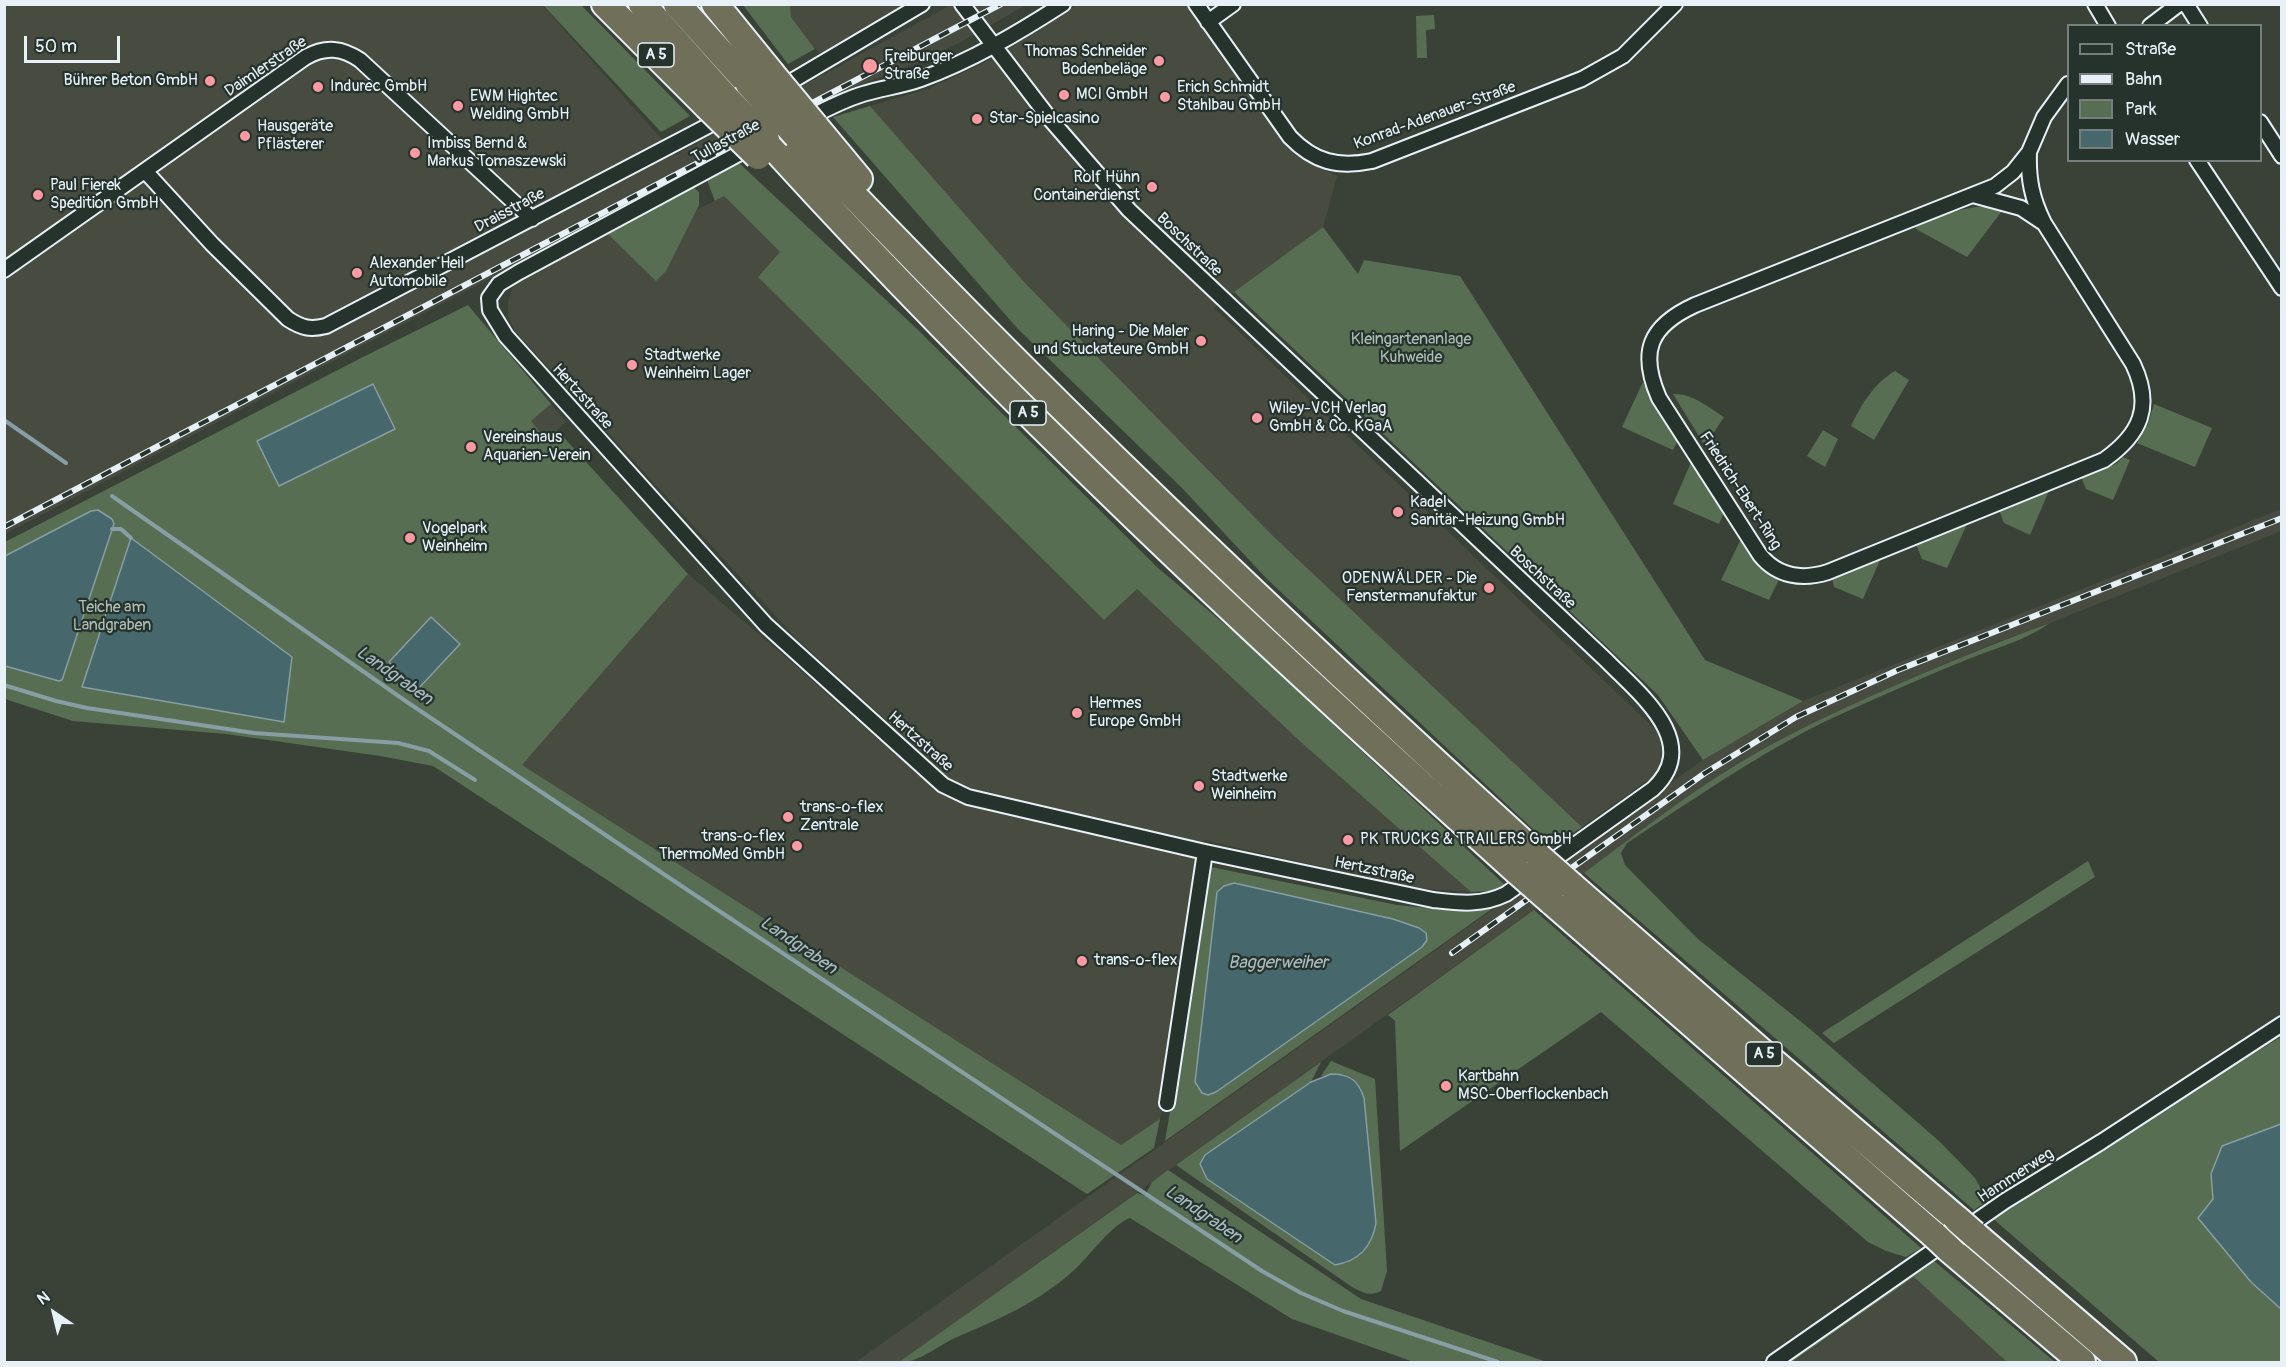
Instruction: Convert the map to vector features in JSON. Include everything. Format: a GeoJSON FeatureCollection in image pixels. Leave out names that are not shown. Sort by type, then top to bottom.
{"type":"FeatureCollection","features":[{"type":"Feature","properties":{"kind":"highway","name":"A 5"},"geometry":{"type":"LineString","coordinates":[[605,4],[716,101],[865,247],[940,326],[1195,575],[1382,749],[1512,883],[1551,902],[2082,1362]]}},
{"type":"Feature","properties":{"kind":"highway","name":"A 5"},"geometry":{"type":"LineString","coordinates":[[642,4],[716,101]]}},
{"type":"Feature","properties":{"kind":"highway"},"geometry":{"type":"LineString","coordinates":[[677,4],[760,78]]}},
{"type":"Feature","properties":{"kind":"highway"},"geometry":{"type":"LineString","coordinates":[[715,4],[760,78]]}},
{"type":"Feature","properties":{"kind":"highway","name":"A 5"},"geometry":{"type":"LineString","coordinates":[[760,78],[806,131],[857,177],[939,284],[1214,555],[1539,857],[2123,1362]]}},
{"type":"Feature","properties":{"kind":"street","name":"Draisstraße"},"geometry":{"type":"LineString","coordinates":[[146,172],[212,244],[288,320],[300,327],[312,329],[326,326],[810,72],[922,4]]}},
{"type":"Feature","properties":{"kind":"street"},"geometry":{"type":"LineString","coordinates":[[962,4],[994,45]]}},
{"type":"Feature","properties":{"kind":"street","name":"Tullastraße"},"geometry":{"type":"LineString","coordinates":[[489,298],[499,284],[519,272],[832,106],[863,94],[917,81],[947,69],[994,45],[1063,4]]}},
{"type":"Feature","properties":{"kind":"street","name":"Konrad-Adenauer-Straße"},"geometry":{"type":"LineString","coordinates":[[1196,4],[1290,137],[1302,150],[1327,163],[1356,164],[1372,161],[1582,79],[1606,67],[1628,52],[1675,4]]}},
{"type":"Feature","properties":{"kind":"street"},"geometry":{"type":"LineString","coordinates":[[1208,22],[1233,4]]}},
{"type":"Feature","properties":{"kind":"street"},"geometry":{"type":"LineString","coordinates":[[2095,4],[2107,24]]}},
{"type":"Feature","properties":{"kind":"street"},"geometry":{"type":"LineString","coordinates":[[2153,24],[2179,4]]}},
{"type":"Feature","properties":{"kind":"street"},"geometry":{"type":"LineString","coordinates":[[2186,4],[2199,24]]}},
{"type":"Feature","properties":{"kind":"street","name":"Boschstraße"},"geometry":{"type":"LineString","coordinates":[[994,45],[1056,127],[1129,210],[1606,660],[1660,717],[1670,736],[1671,755],[1660,782],[1512,883]]}},
{"type":"Feature","properties":{"kind":"street","name":"Daimlerstraße"},"geometry":{"type":"LineString","coordinates":[[4,270],[306,57],[316,51],[331,48],[347,51],[360,60],[532,219]]}},
{"type":"Feature","properties":{"kind":"street","name":"Friedrich-Ebert-Ring"},"geometry":{"type":"LineString","coordinates":[[2029,152],[2028,179],[2034,203],[2141,380],[2142,410],[2137,428],[2123,447],[2104,460],[1828,572],[1807,577],[1782,573],[1771,567],[1760,555],[1659,398],[1650,377],[1649,353],[1652,341],[1668,321],[1683,311],[1995,186],[2013,172],[2029,152],[2044,117],[2067,85]]}},
{"type":"Feature","properties":{"kind":"street"},"geometry":{"type":"LineString","coordinates":[[2262,125],[2282,156]]}},
{"type":"Feature","properties":{"kind":"street"},"geometry":{"type":"LineString","coordinates":[[2198,162],[2282,288]]}},
{"type":"Feature","properties":{"kind":"street","name":"Friedrich-Ebert-Ring"},"geometry":{"type":"LineString","coordinates":[[1973,195],[2020,208],[2044,223]]}},
{"type":"Feature","properties":{"kind":"street","name":"Hertzstraße"},"geometry":{"type":"LineString","coordinates":[[489,298],[489,310],[506,336],[766,625],[933,777],[955,792],[968,797],[1205,852],[1433,900],[1470,904],[1484,902],[1512,883]]}},
{"type":"Feature","properties":{"kind":"street"},"geometry":{"type":"LineString","coordinates":[[1167,1103],[1205,852]]}},
{"type":"Feature","properties":{"kind":"street","name":"Hammerweg"},"geometry":{"type":"LineString","coordinates":[[1774,1362],[2005,1201],[2101,1142],[2282,1024]]}},
{"type":"Feature","properties":{"kind":"shaded area"},"geometry":{"type":"Polygon","coordinates":[[[5,5],[542,5],[676,155],[951,5],[1026,5],[922,61],[847,90],[5,534],[5,5]]]}},
{"type":"Feature","properties":{"kind":"shaded area"},"geometry":{"type":"Polygon","coordinates":[[[790,5],[909,5],[822,57],[791,17],[790,5]]]}},
{"type":"Feature","properties":{"kind":"shaded area"},"geometry":{"type":"Polygon","coordinates":[[[1076,5],[1189,5],[1295,148],[1308,162],[1337,176],[1323,227],[1214,308],[1661,735],[1663,755],[1656,774],[1582,827],[1273,536],[1025,283],[870,106],[928,89],[992,59],[1076,5]]]}},
{"type":"Feature","properties":{"kind":"shaded area"},"geometry":{"type":"Polygon","coordinates":[[[682,193],[693,212],[724,196],[781,253],[758,276],[1104,620],[1137,589],[1304,745],[1471,892],[1414,888],[1204,840],[1160,1119],[1121,1145],[522,765],[688,574],[795,665],[919,776],[937,767],[795,637],[515,331],[508,316],[508,302],[512,289],[520,282],[682,193]]]}},
{"type":"Feature","properties":{"kind":"shaded area"},"geometry":{"type":"Polygon","coordinates":[[[551,404],[566,422],[546,439],[531,421],[551,404]]]}},
{"type":"Feature","properties":{"kind":"shaded area"},"geometry":{"type":"Polygon","coordinates":[[[2281,509],[2281,531],[1997,642],[1830,715],[1735,765],[899,1362],[856,1362],[1703,760],[1803,701],[2281,509]]]}},
{"type":"Feature","properties":{"kind":"shaded area"},"geometry":{"type":"Polygon","coordinates":[[[1914,1277],[2007,1362],[1794,1362],[1914,1277]]]}},
{"type":"Feature","properties":{"kind":"green space"},"geometry":{"type":"Polygon","coordinates":[[[543,5],[581,5],[690,116],[661,132],[543,5]]]}},
{"type":"Feature","properties":{"kind":"green space"},"geometry":{"type":"Polygon","coordinates":[[[743,5],[790,5],[791,17],[815,49],[788,64],[743,5]]]}},
{"type":"Feature","properties":{"kind":"green space"},"geometry":{"type":"Polygon","coordinates":[[[1434,15],[1435,29],[1426,30],[1427,58],[1417,58],[1416,16],[1434,15]]]}},
{"type":"Feature","properties":{"kind":"green space"},"geometry":{"type":"Polygon","coordinates":[[[870,106],[1025,283],[1273,536],[1582,827],[1552,847],[1267,579],[1182,488],[1017,328],[833,117],[870,106]]]}},
{"type":"Feature","properties":{"kind":"green space"},"geometry":{"type":"Polygon","coordinates":[[[739,163],[916,328],[1158,568],[1234,632],[1506,886],[1490,891],[1471,892],[1304,745],[1137,589],[1104,620],[758,277],[780,252],[724,196],[715,201],[707,180],[739,163]]]}},
{"type":"Feature","properties":{"kind":"green space"},"geometry":{"type":"Polygon","coordinates":[[[693,187],[699,192],[699,205],[666,271],[656,281],[608,234],[693,187]]]}},
{"type":"Feature","properties":{"kind":"green space"},"geometry":{"type":"Polygon","coordinates":[[[1986,206],[2002,211],[1967,257],[1916,229],[1916,225],[1941,216],[1986,206]]]}},
{"type":"Feature","properties":{"kind":"green space","name":"Kleingartenanlage Kuhweide"},"geometry":{"type":"Polygon","coordinates":[[[1323,227],[1358,274],[1364,260],[1460,276],[1705,660],[1803,701],[1703,760],[1658,695],[1234,292],[1323,227]]]}},
{"type":"Feature","properties":{"kind":"green space","name":"Teiche am Landgraben"},"geometry":{"type":"Polygon","coordinates":[[[468,305],[551,404],[531,421],[546,439],[557,430],[688,574],[522,765],[1121,1145],[1160,1119],[1154,1148],[1087,1194],[433,766],[226,734],[73,721],[5,699],[5,542],[468,305]]]}},
{"type":"Feature","properties":{"kind":"green space"},"geometry":{"type":"Polygon","coordinates":[[[1895,371],[1909,380],[1874,440],[1851,426],[1874,388],[1895,371]]]}},
{"type":"Feature","properties":{"kind":"green space"},"geometry":{"type":"Polygon","coordinates":[[[1643,382],[1678,440],[1673,450],[1622,427],[1643,382]]]}},
{"type":"Feature","properties":{"kind":"green space"},"geometry":{"type":"Polygon","coordinates":[[[1673,394],[1693,398],[1724,417],[1705,446],[1673,394]]]}},
{"type":"Feature","properties":{"kind":"green space"},"geometry":{"type":"Polygon","coordinates":[[[2154,404],[2212,428],[2195,467],[2137,443],[2148,424],[2154,404]]]}},
{"type":"Feature","properties":{"kind":"green space"},"geometry":{"type":"Polygon","coordinates":[[[1823,430],[1838,439],[1825,467],[1807,456],[1823,430]]]}},
{"type":"Feature","properties":{"kind":"green space"},"geometry":{"type":"Polygon","coordinates":[[[2123,457],[2130,460],[2113,500],[2086,489],[2081,477],[2116,464],[2123,457]]]}},
{"type":"Feature","properties":{"kind":"green space"},"geometry":{"type":"Polygon","coordinates":[[[1692,460],[1724,513],[1719,524],[1673,504],[1692,460]]]}},
{"type":"Feature","properties":{"kind":"green space"},"geometry":{"type":"Polygon","coordinates":[[[2049,491],[2030,535],[2004,523],[1999,510],[2049,491]]]}},
{"type":"Feature","properties":{"kind":"green space"},"geometry":{"type":"Polygon","coordinates":[[[1967,524],[1947,568],[1922,559],[1916,544],[1967,524]]]}},
{"type":"Feature","properties":{"kind":"green space"},"geometry":{"type":"Polygon","coordinates":[[[1741,539],[1754,557],[1780,577],[1769,600],[1721,580],[1741,539]]]}},
{"type":"Feature","properties":{"kind":"green space"},"geometry":{"type":"Polygon","coordinates":[[[1881,558],[1863,599],[1834,587],[1832,578],[1881,558]]]}},
{"type":"Feature","properties":{"kind":"green space"},"geometry":{"type":"Polygon","coordinates":[[[2050,623],[2022,639],[1895,690],[1792,739],[1736,772],[1627,843],[1621,853],[1625,865],[1698,939],[1810,1029],[1939,1141],[1975,1178],[1986,1198],[1985,1202],[1974,1210],[1584,873],[1697,790],[1771,745],[1878,693],[1964,656],[2050,623]]]}},
{"type":"Feature","properties":{"kind":"green space"},"geometry":{"type":"Polygon","coordinates":[[[2088,861],[2095,877],[1834,1043],[1822,1033],[2088,861]]]}},
{"type":"Feature","properties":{"kind":"green space"},"geometry":{"type":"Polygon","coordinates":[[[1211,867],[1397,905],[1470,912],[1493,908],[1165,1141],[1211,867]],[[1234,883],[1217,892],[1195,1082],[1197,1088],[1419,928],[1393,919],[1234,883]]]}},
{"type":"Feature","properties":{"kind":"green space"},"geometry":{"type":"Polygon","coordinates":[[[1534,910],[1921,1248],[1906,1257],[1868,1242],[1601,1012],[1400,1151],[1395,1021],[1388,1015],[1534,910]]]}},
{"type":"Feature","properties":{"kind":"green space"},"geometry":{"type":"Polygon","coordinates":[[[2281,1037],[2281,1124],[2222,1146],[2211,1174],[2213,1199],[2251,1282],[2281,1309],[2281,1362],[2159,1362],[1991,1217],[2190,1091],[2281,1037]]]}},
{"type":"Feature","properties":{"kind":"green space"},"geometry":{"type":"Polygon","coordinates":[[[1331,1061],[1375,1079],[1387,1271],[1381,1291],[1373,1294],[1352,1287],[1176,1165],[1321,1062],[1311,1082],[1205,1155],[1200,1164],[1207,1179],[1335,1265],[1347,1263],[1353,1078],[1344,1074],[1321,1076],[1331,1061]]]}},
{"type":"Feature","properties":{"kind":"green space"},"geometry":{"type":"Polygon","coordinates":[[[1168,1170],[1361,1299],[1547,1362],[1414,1362],[1292,1319],[1130,1218],[1108,1234],[1073,1271],[1032,1301],[950,1340],[922,1357],[899,1362],[1137,1193],[1145,1196],[1152,1182],[1168,1170]]]}},
{"type":"Feature","properties":{"kind":"green space"},"geometry":{"type":"Polygon","coordinates":[[[1928,1256],[2055,1362],[2007,1362],[1914,1277],[1792,1362],[1776,1362],[1928,1256]]]}},
{"type":"Feature","properties":{"kind":"water"},"geometry":{"type":"Polygon","coordinates":[[[373,384],[395,429],[279,486],[257,441],[373,384]]]}},
{"type":"Feature","properties":{"kind":"water"},"geometry":{"type":"Polygon","coordinates":[[[98,510],[112,519],[114,524],[62,680],[5,666],[5,556],[91,511],[98,510]]]}},
{"type":"Feature","properties":{"kind":"water"},"geometry":{"type":"Polygon","coordinates":[[[131,538],[292,657],[284,722],[82,687],[131,538]]]}},
{"type":"Feature","properties":{"kind":"water"},"geometry":{"type":"Polygon","coordinates":[[[431,617],[460,644],[418,689],[389,662],[431,617]]]}},
{"type":"Feature","properties":{"kind":"water","name":"Baggerweiher"},"geometry":{"type":"Polygon","coordinates":[[[1234,883],[1393,919],[1419,928],[1426,933],[1427,940],[1422,947],[1216,1092],[1208,1095],[1202,1093],[1195,1082],[1217,892],[1224,886],[1234,883]]]}},
{"type":"Feature","properties":{"kind":"water"},"geometry":{"type":"Polygon","coordinates":[[[1331,1074],[1343,1075],[1352,1079],[1364,1098],[1376,1223],[1368,1246],[1363,1252],[1351,1260],[1335,1265],[1207,1179],[1200,1164],[1205,1155],[1311,1082],[1331,1074]]]}},
{"type":"Feature","properties":{"kind":"water"},"geometry":{"type":"Polygon","coordinates":[[[2282,1124],[2281,1309],[2251,1282],[2198,1218],[2213,1199],[2211,1174],[2222,1146],[2282,1124]]]}},
{"type":"Feature","properties":{"kind":"waterway","name":"Landgraben"},"geometry":{"type":"LineString","coordinates":[[4,420],[66,463]]}},
{"type":"Feature","properties":{"kind":"waterway","name":"Landgraben"},"geometry":{"type":"LineString","coordinates":[[112,496],[407,702],[1262,1271],[1301,1293],[1343,1311],[1498,1362]]}},
{"type":"Feature","properties":{"kind":"waterway"},"geometry":{"type":"LineString","coordinates":[[112,529],[121,529],[131,538]]}},
{"type":"Feature","properties":{"kind":"waterway"},"geometry":{"type":"LineString","coordinates":[[4,685],[87,708],[254,733],[398,743],[429,751],[475,780]]}},
{"type":"Feature","properties":{"kind":"railway"},"geometry":{"type":"LineString","coordinates":[[4,527],[1001,4]]}},
{"type":"Feature","properties":{"kind":"railway"},"geometry":{"type":"LineString","coordinates":[[1452,953],[1705,773],[1796,717],[1898,670],[2282,518]]}},
{"type":"Feature","properties":{"kind":"place","name":"Thomas Schneider Bodenbeläge"},"geometry":{"type":"Point","coordinates":[1159,61]}},
{"type":"Feature","properties":{"kind":"place","name":"Freiburger Straße"},"geometry":{"type":"Point","coordinates":[870,66]}},
{"type":"Feature","properties":{"kind":"place","name":"Bührer Beton GmbH"},"geometry":{"type":"Point","coordinates":[210,81]}},
{"type":"Feature","properties":{"kind":"place","name":"Indurec GmbH"},"geometry":{"type":"Point","coordinates":[318,87]}},
{"type":"Feature","properties":{"kind":"place","name":"MCI GmbH"},"geometry":{"type":"Point","coordinates":[1064,95]}},
{"type":"Feature","properties":{"kind":"place","name":"Erich Schmidt Stahlbau GmbH"},"geometry":{"type":"Point","coordinates":[1165,97]}},
{"type":"Feature","properties":{"kind":"place","name":"EWM Hightec Welding GmbH"},"geometry":{"type":"Point","coordinates":[458,106]}},
{"type":"Feature","properties":{"kind":"place","name":"Star-Spielcasino"},"geometry":{"type":"Point","coordinates":[977,119]}},
{"type":"Feature","properties":{"kind":"place","name":"Hausgeräte Pflästerer"},"geometry":{"type":"Point","coordinates":[245,136]}},
{"type":"Feature","properties":{"kind":"place","name":"Imbiss Bernd & Markus Tomaszewski"},"geometry":{"type":"Point","coordinates":[415,153]}},
{"type":"Feature","properties":{"kind":"place","name":"Rolf Hühn Containerdienst"},"geometry":{"type":"Point","coordinates":[1152,187]}},
{"type":"Feature","properties":{"kind":"place","name":"Paul Fierek Spedition GmbH"},"geometry":{"type":"Point","coordinates":[38,195]}},
{"type":"Feature","properties":{"kind":"place","name":"Alexander Heil Automobile"},"geometry":{"type":"Point","coordinates":[357,273]}},
{"type":"Feature","properties":{"kind":"place","name":"Haring - Die Maler und Stuckateure GmbH"},"geometry":{"type":"Point","coordinates":[1201,341]}},
{"type":"Feature","properties":{"kind":"place","name":"Stadtwerke Weinheim Lager"},"geometry":{"type":"Point","coordinates":[632,365]}},
{"type":"Feature","properties":{"kind":"place","name":"Wiley-VCH Verlag GmbH & Co. KGaA"},"geometry":{"type":"Point","coordinates":[1257,418]}},
{"type":"Feature","properties":{"kind":"place","name":"Vereinshaus Aquarien-Verein"},"geometry":{"type":"Point","coordinates":[471,447]}},
{"type":"Feature","properties":{"kind":"place","name":"Kadel Sanitär-Heizung GmbH"},"geometry":{"type":"Point","coordinates":[1398,512]}},
{"type":"Feature","properties":{"kind":"place","name":"Vogelpark Weinheim"},"geometry":{"type":"Point","coordinates":[410,538]}},
{"type":"Feature","properties":{"kind":"place","name":"ODENWÄLDER - Die Fenstermanufaktur"},"geometry":{"type":"Point","coordinates":[1489,588]}},
{"type":"Feature","properties":{"kind":"place","name":"Hermes Europe GmbH"},"geometry":{"type":"Point","coordinates":[1077,713]}},
{"type":"Feature","properties":{"kind":"place","name":"Stadtwerke Weinheim"},"geometry":{"type":"Point","coordinates":[1199,786]}},
{"type":"Feature","properties":{"kind":"place","name":"trans-o-flex Zentrale"},"geometry":{"type":"Point","coordinates":[788,817]}},
{"type":"Feature","properties":{"kind":"place","name":"PK TRUCKS & TRAILERS GmbH"},"geometry":{"type":"Point","coordinates":[1348,840]}},
{"type":"Feature","properties":{"kind":"place","name":"trans-o-flex ThermoMed GmbH"},"geometry":{"type":"Point","coordinates":[797,846]}},
{"type":"Feature","properties":{"kind":"place","name":"trans-o-flex"},"geometry":{"type":"Point","coordinates":[1082,961]}},
{"type":"Feature","properties":{"kind":"place","name":"Kartbahn MSC-Oberflockenbach"},"geometry":{"type":"Point","coordinates":[1446,1086]}}]}
